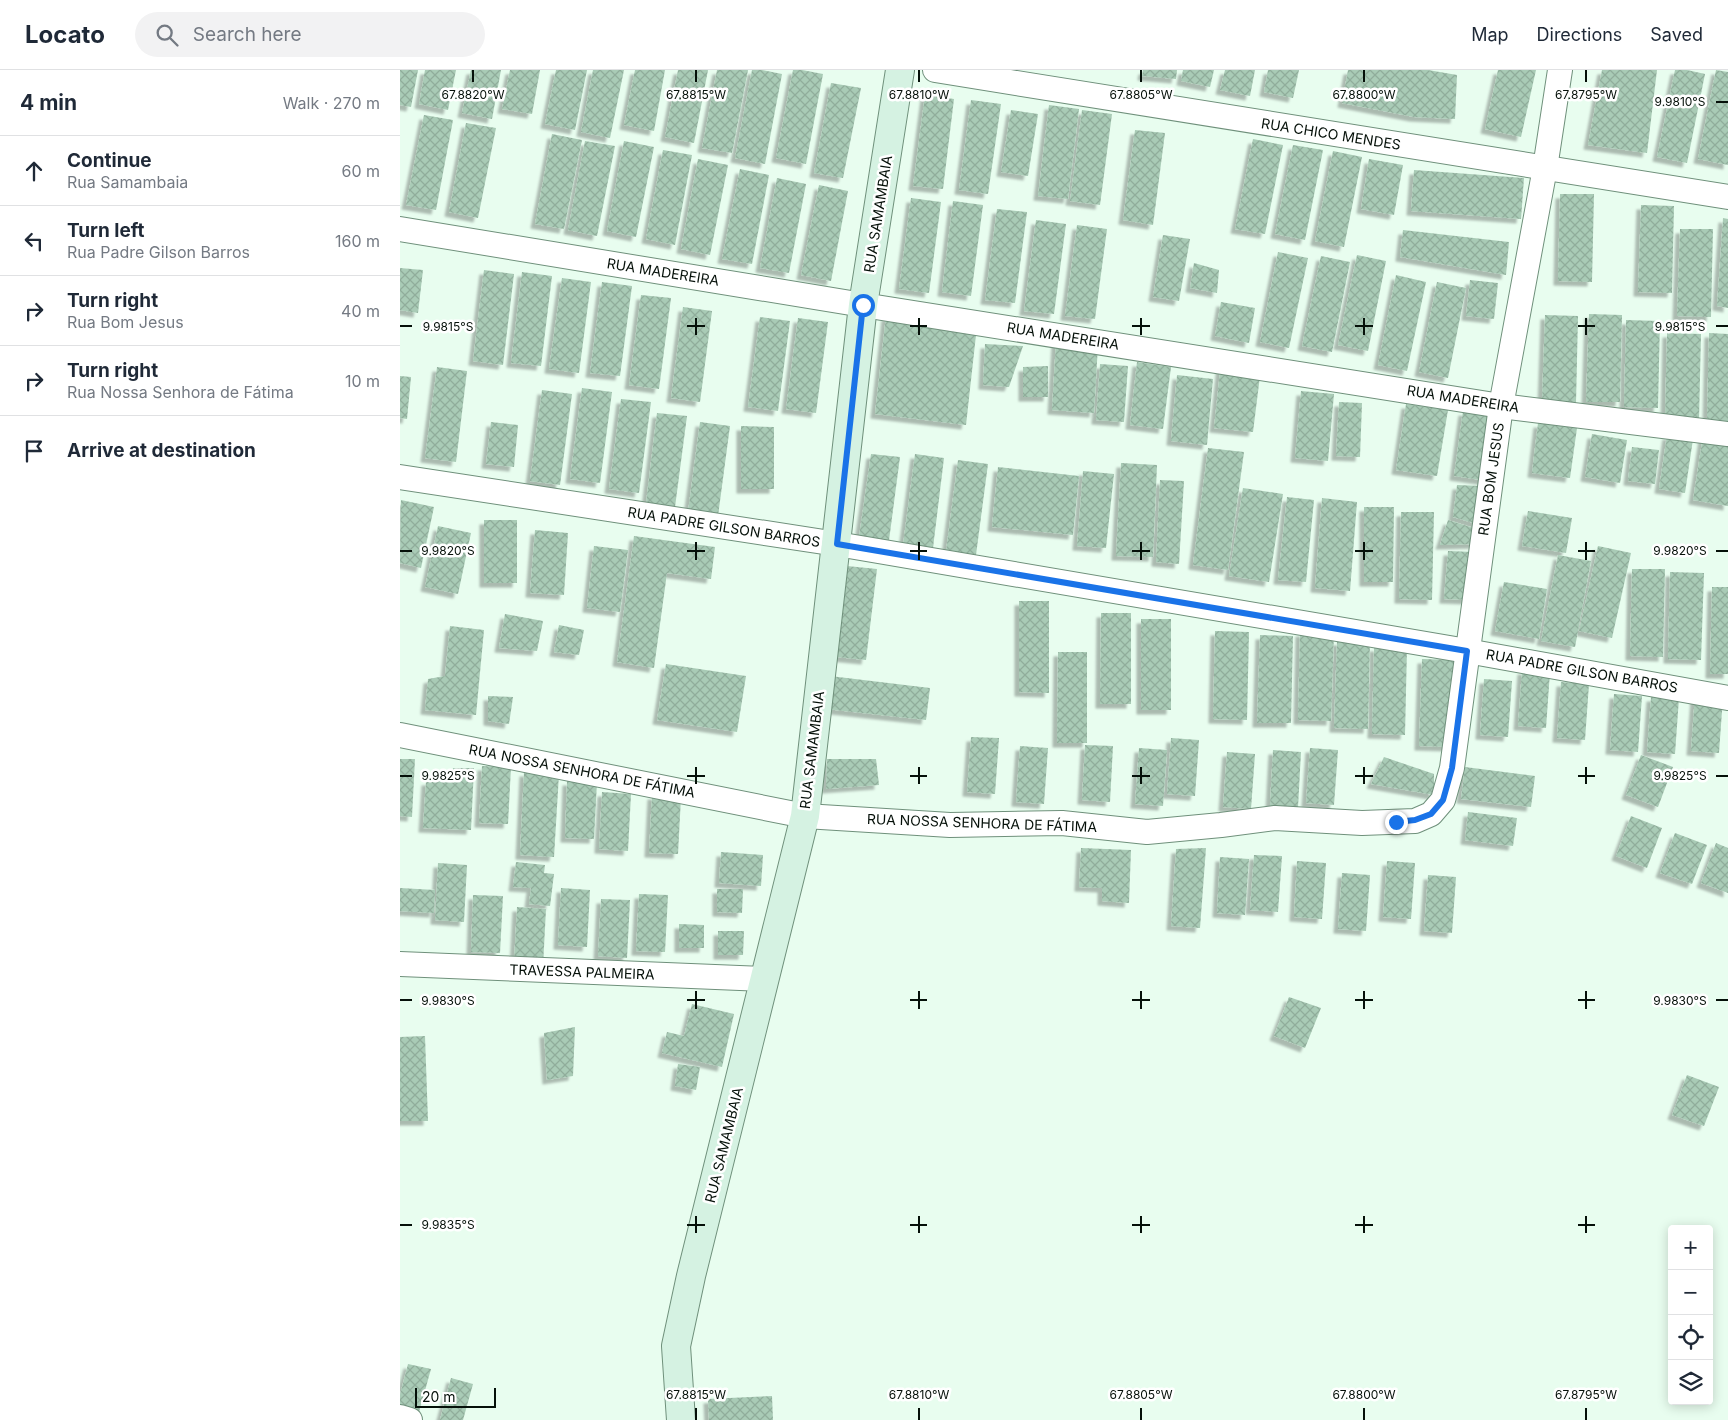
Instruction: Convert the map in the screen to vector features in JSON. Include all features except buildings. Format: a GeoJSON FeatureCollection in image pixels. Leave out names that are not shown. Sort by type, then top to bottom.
{"type":"FeatureCollection","features":[{"type":"Feature","properties":{"kind":"street","name":"RUA SAMAMBAIA"},"geometry":{"type":"LineString","coordinates":[[681,1420],[676,1346],[691,1276],[805,816],[863,305],[900,70]]}},
{"type":"Feature","properties":{"kind":"street","name":"RUA CHICO MENDES"},"geometry":{"type":"LineString","coordinates":[[935,70],[1728,197]]}},
{"type":"Feature","properties":{"kind":"street","name":"RUA BOM JESUS"},"geometry":{"type":"LineString","coordinates":[[1443,800],[1452,768],[1501,406],[1545,168],[1560,70]]}},
{"type":"Feature","properties":{"kind":"street","name":"RUA MADEREIRA"},"geometry":{"type":"LineString","coordinates":[[400,229],[863,305],[1501,406],[1728,434]]}},
{"type":"Feature","properties":{"kind":"street","name":"RUA PADRE GILSON BARROS"},"geometry":{"type":"LineString","coordinates":[[400,477],[837,544],[1467,651],[1728,698]]}},
{"type":"Feature","properties":{"kind":"street","name":"RUA NOSSA SENHORA DE FÁTIMA"},"geometry":{"type":"LineString","coordinates":[[400,734],[805,816],[950,825],[1062,823],[1146,832],[1275,818],[1362,823],[1415,820],[1431,814],[1443,800]]}},
{"type":"Feature","properties":{"kind":"street","name":"TRAVESSA PALMEIRA"},"geometry":{"type":"LineString","coordinates":[[400,964],[765,980]]}},
{"type":"Feature","properties":{"kind":"street"},"geometry":{"type":"LineString","coordinates":[[400,1417],[410,1420]]}},
{"type":"Feature","properties":{"kind":"route"},"geometry":{"type":"LineString","coordinates":[[863,305],[837,544],[1467,651],[1452,768],[1443,800],[1431,814],[1415,820],[1396,822]]}}]}
